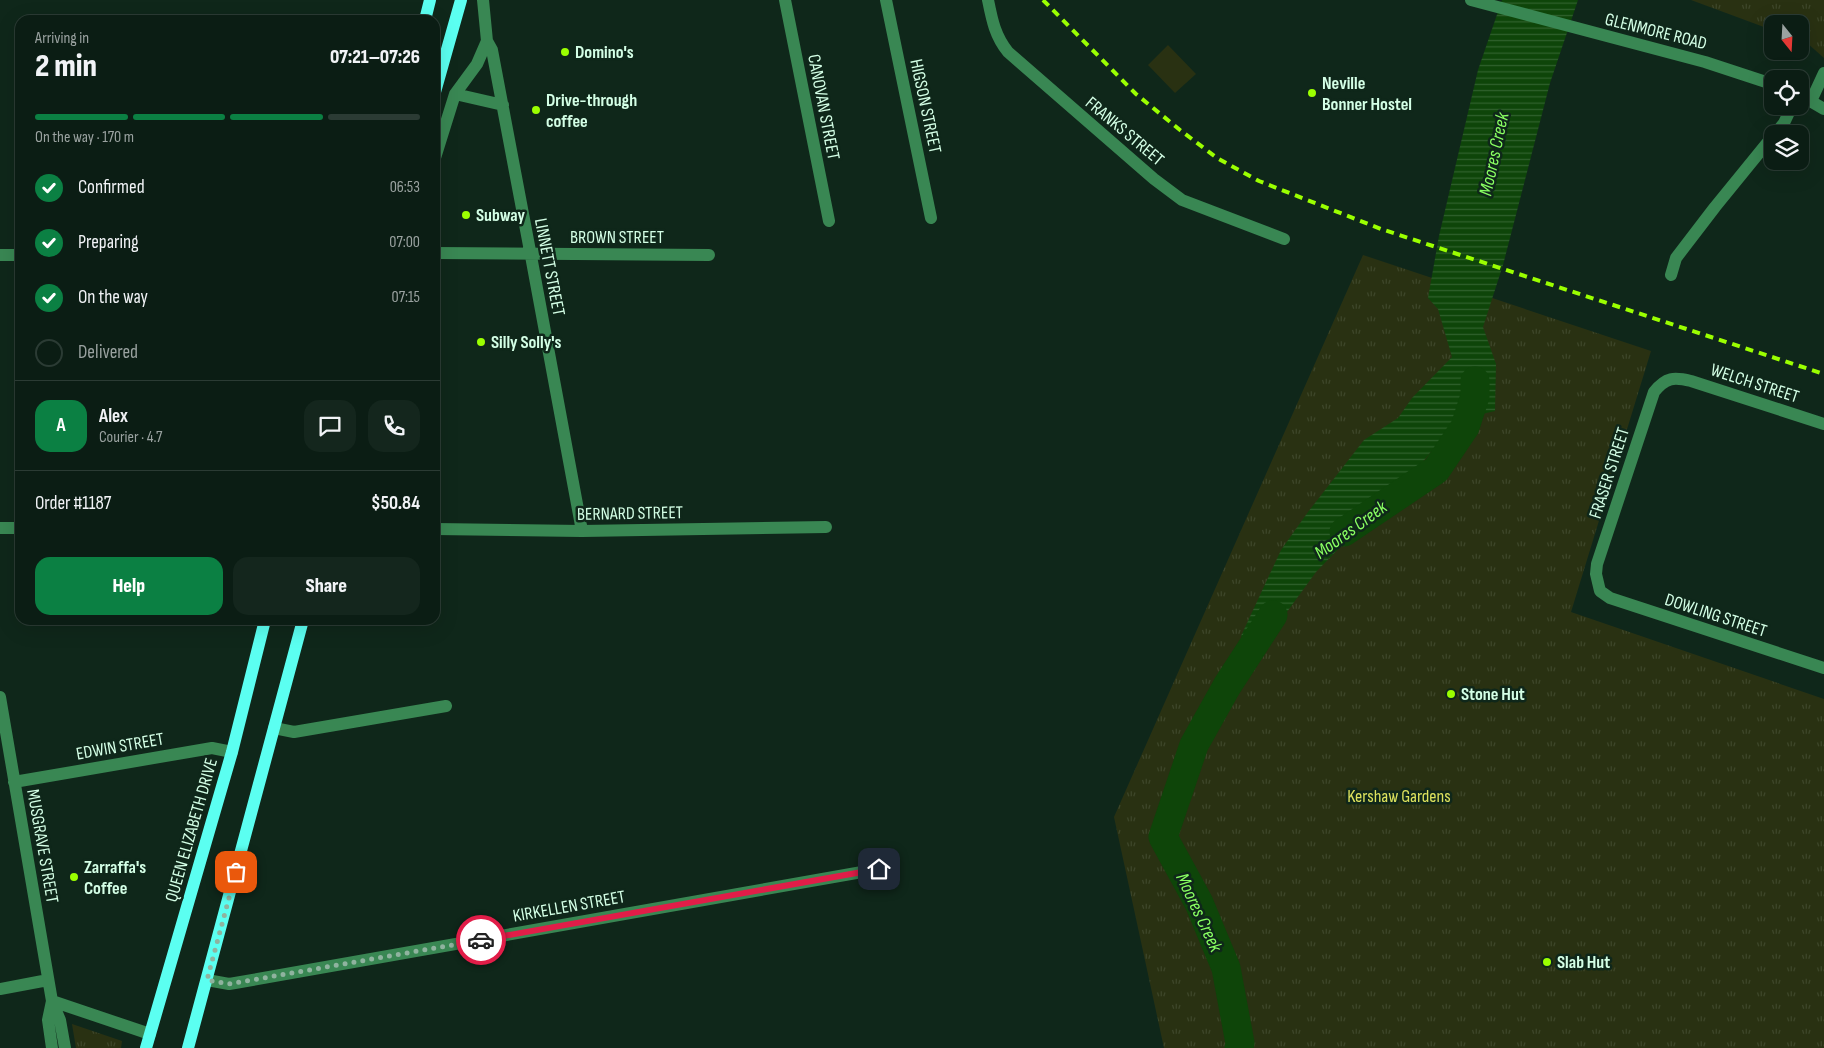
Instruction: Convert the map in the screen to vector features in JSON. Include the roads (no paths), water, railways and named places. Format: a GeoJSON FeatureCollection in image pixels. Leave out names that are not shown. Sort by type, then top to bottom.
{"type":"FeatureCollection","features":[{"type":"Feature","properties":{"kind":"main road"},"geometry":{"type":"LineString","coordinates":[[426,15],[430,0]]}},
{"type":"Feature","properties":{"kind":"main road"},"geometry":{"type":"LineString","coordinates":[[440,74],[461,0]]}},
{"type":"Feature","properties":{"kind":"main road","name":"QUEEN ELIZABETH DRIVE"},"geometry":{"type":"LineString","coordinates":[[146,1048],[232,752],[264,625]]}},
{"type":"Feature","properties":{"kind":"main road"},"geometry":{"type":"LineString","coordinates":[[188,1048],[302,625]]}},
{"type":"Feature","properties":{"kind":"street"},"geometry":{"type":"LineString","coordinates":[[440,142],[455,94],[477,64],[487,41],[483,0]]}},
{"type":"Feature","properties":{"kind":"street","name":"CANOVAN STREET"},"geometry":{"type":"LineString","coordinates":[[786,0],[829,221]]}},
{"type":"Feature","properties":{"kind":"street","name":"HIGSON STREET"},"geometry":{"type":"LineString","coordinates":[[886,0],[931,218]]}},
{"type":"Feature","properties":{"kind":"street","name":"FRANKS STREET"},"geometry":{"type":"LineString","coordinates":[[988,0],[997,36],[1008,52],[1154,179],[1182,200],[1284,238]]}},
{"type":"Feature","properties":{"kind":"street","name":"GLENMORE ROAD"},"geometry":{"type":"LineString","coordinates":[[1471,0],[1705,62],[1764,81]]}},
{"type":"Feature","properties":{"kind":"street","name":"LINNETT STREET"},"geometry":{"type":"LineString","coordinates":[[487,41],[492,50],[503,105],[582,531]]}},
{"type":"Feature","properties":{"kind":"street"},"geometry":{"type":"LineString","coordinates":[[1809,94],[1824,73]]}},
{"type":"Feature","properties":{"kind":"street"},"geometry":{"type":"LineString","coordinates":[[455,94],[503,105]]}},
{"type":"Feature","properties":{"kind":"street"},"geometry":{"type":"LineString","coordinates":[[1809,100],[1824,109]]}},
{"type":"Feature","properties":{"kind":"street"},"geometry":{"type":"LineString","coordinates":[[1671,275],[1676,258],[1764,147]]}},
{"type":"Feature","properties":{"kind":"street","name":"BROWN STREET"},"geometry":{"type":"LineString","coordinates":[[440,253],[709,254]]}},
{"type":"Feature","properties":{"kind":"street"},"geometry":{"type":"LineString","coordinates":[[0,255],[15,255]]}},
{"type":"Feature","properties":{"kind":"street","name":"WELCH STREET"},"geometry":{"type":"LineString","coordinates":[[1675,377],[1824,424]]}},
{"type":"Feature","properties":{"kind":"street","name":"FRASER STREET"},"geometry":{"type":"LineString","coordinates":[[1600,591],[1596,574],[1597,564],[1654,392],[1659,385],[1675,377]]}},
{"type":"Feature","properties":{"kind":"street"},"geometry":{"type":"LineString","coordinates":[[0,528],[15,528]]}},
{"type":"Feature","properties":{"kind":"street","name":"BERNARD STREET"},"geometry":{"type":"LineString","coordinates":[[440,529],[582,531],[826,528]]}},
{"type":"Feature","properties":{"kind":"street","name":"DOWLING STREET"},"geometry":{"type":"LineString","coordinates":[[1600,591],[1619,601],[1824,668]]}},
{"type":"Feature","properties":{"kind":"street","name":"MUSGRAVE STREET"},"geometry":{"type":"LineString","coordinates":[[0,697],[52,1001]]}},
{"type":"Feature","properties":{"kind":"street"},"geometry":{"type":"LineString","coordinates":[[274,728],[294,732],[446,706]]}},
{"type":"Feature","properties":{"kind":"street","name":"EDWIN STREET"},"geometry":{"type":"LineString","coordinates":[[14,782],[212,748],[232,752]]}},
{"type":"Feature","properties":{"kind":"street","name":"KIRKELLEN STREET"},"geometry":{"type":"LineString","coordinates":[[207,980],[229,984],[879,869]]}},
{"type":"Feature","properties":{"kind":"street"},"geometry":{"type":"LineString","coordinates":[[0,989],[48,980]]}},
{"type":"Feature","properties":{"kind":"street"},"geometry":{"type":"LineString","coordinates":[[52,1001],[150,1034]]}},
{"type":"Feature","properties":{"kind":"street"},"geometry":{"type":"LineString","coordinates":[[52,1001],[48,1020],[52,1048]]}},
{"type":"Feature","properties":{"kind":"street"},"geometry":{"type":"LineString","coordinates":[[52,1001],[60,1020],[65,1048]]}},
{"type":"Feature","properties":{"kind":"water"},"geometry":{"type":"Polygon","coordinates":[[[1502,0],[1578,0],[1550,83],[1503,265],[1483,327],[1496,364],[1495,411],[1457,420],[1421,464],[1316,572],[1257,653],[1241,636],[1281,550],[1364,440],[1398,418],[1412,398],[1452,357],[1438,309],[1428,298],[1439,236],[1478,70],[1502,0]]]}},
{"type":"Feature","properties":{"kind":"waterway","name":"Moores Creek"},"geometry":{"type":"LineString","coordinates":[[1344,532],[1436,470],[1465,427],[1475,396],[1475,381]]}},
{"type":"Feature","properties":{"kind":"waterway","name":"Moores Creek"},"geometry":{"type":"LineString","coordinates":[[1239,1048],[1240,1043],[1226,968],[1199,903],[1163,837],[1194,745],[1227,686],[1273,615]]}},
{"type":"Feature","properties":{"kind":"railway"},"geometry":{"type":"LineString","coordinates":[[1043,0],[1136,94],[1217,158],[1259,181],[1381,229],[1824,374]]}},
{"type":"Feature","properties":{"kind":"place","name":"Domino's"},"geometry":{"type":"Point","coordinates":[565,52]}},
{"type":"Feature","properties":{"kind":"place","name":"Neville Bonner Hostel"},"geometry":{"type":"Point","coordinates":[1312,93]}},
{"type":"Feature","properties":{"kind":"place","name":"Drive-through coffee"},"geometry":{"type":"Point","coordinates":[536,110]}},
{"type":"Feature","properties":{"kind":"place","name":"Subway"},"geometry":{"type":"Point","coordinates":[466,215]}},
{"type":"Feature","properties":{"kind":"place","name":"Silly Solly's"},"geometry":{"type":"Point","coordinates":[481,342]}},
{"type":"Feature","properties":{"kind":"place","name":"Stone Hut"},"geometry":{"type":"Point","coordinates":[1451,694]}},
{"type":"Feature","properties":{"kind":"place","name":"Zarraffa's Coffee"},"geometry":{"type":"Point","coordinates":[74,877]}},
{"type":"Feature","properties":{"kind":"place","name":"Slab Hut"},"geometry":{"type":"Point","coordinates":[1547,962]}},
{"type":"Feature","properties":{"kind":"park label","name":"Kershaw Gardens"},"geometry":{"type":"Point","coordinates":[1399,796]}}]}
